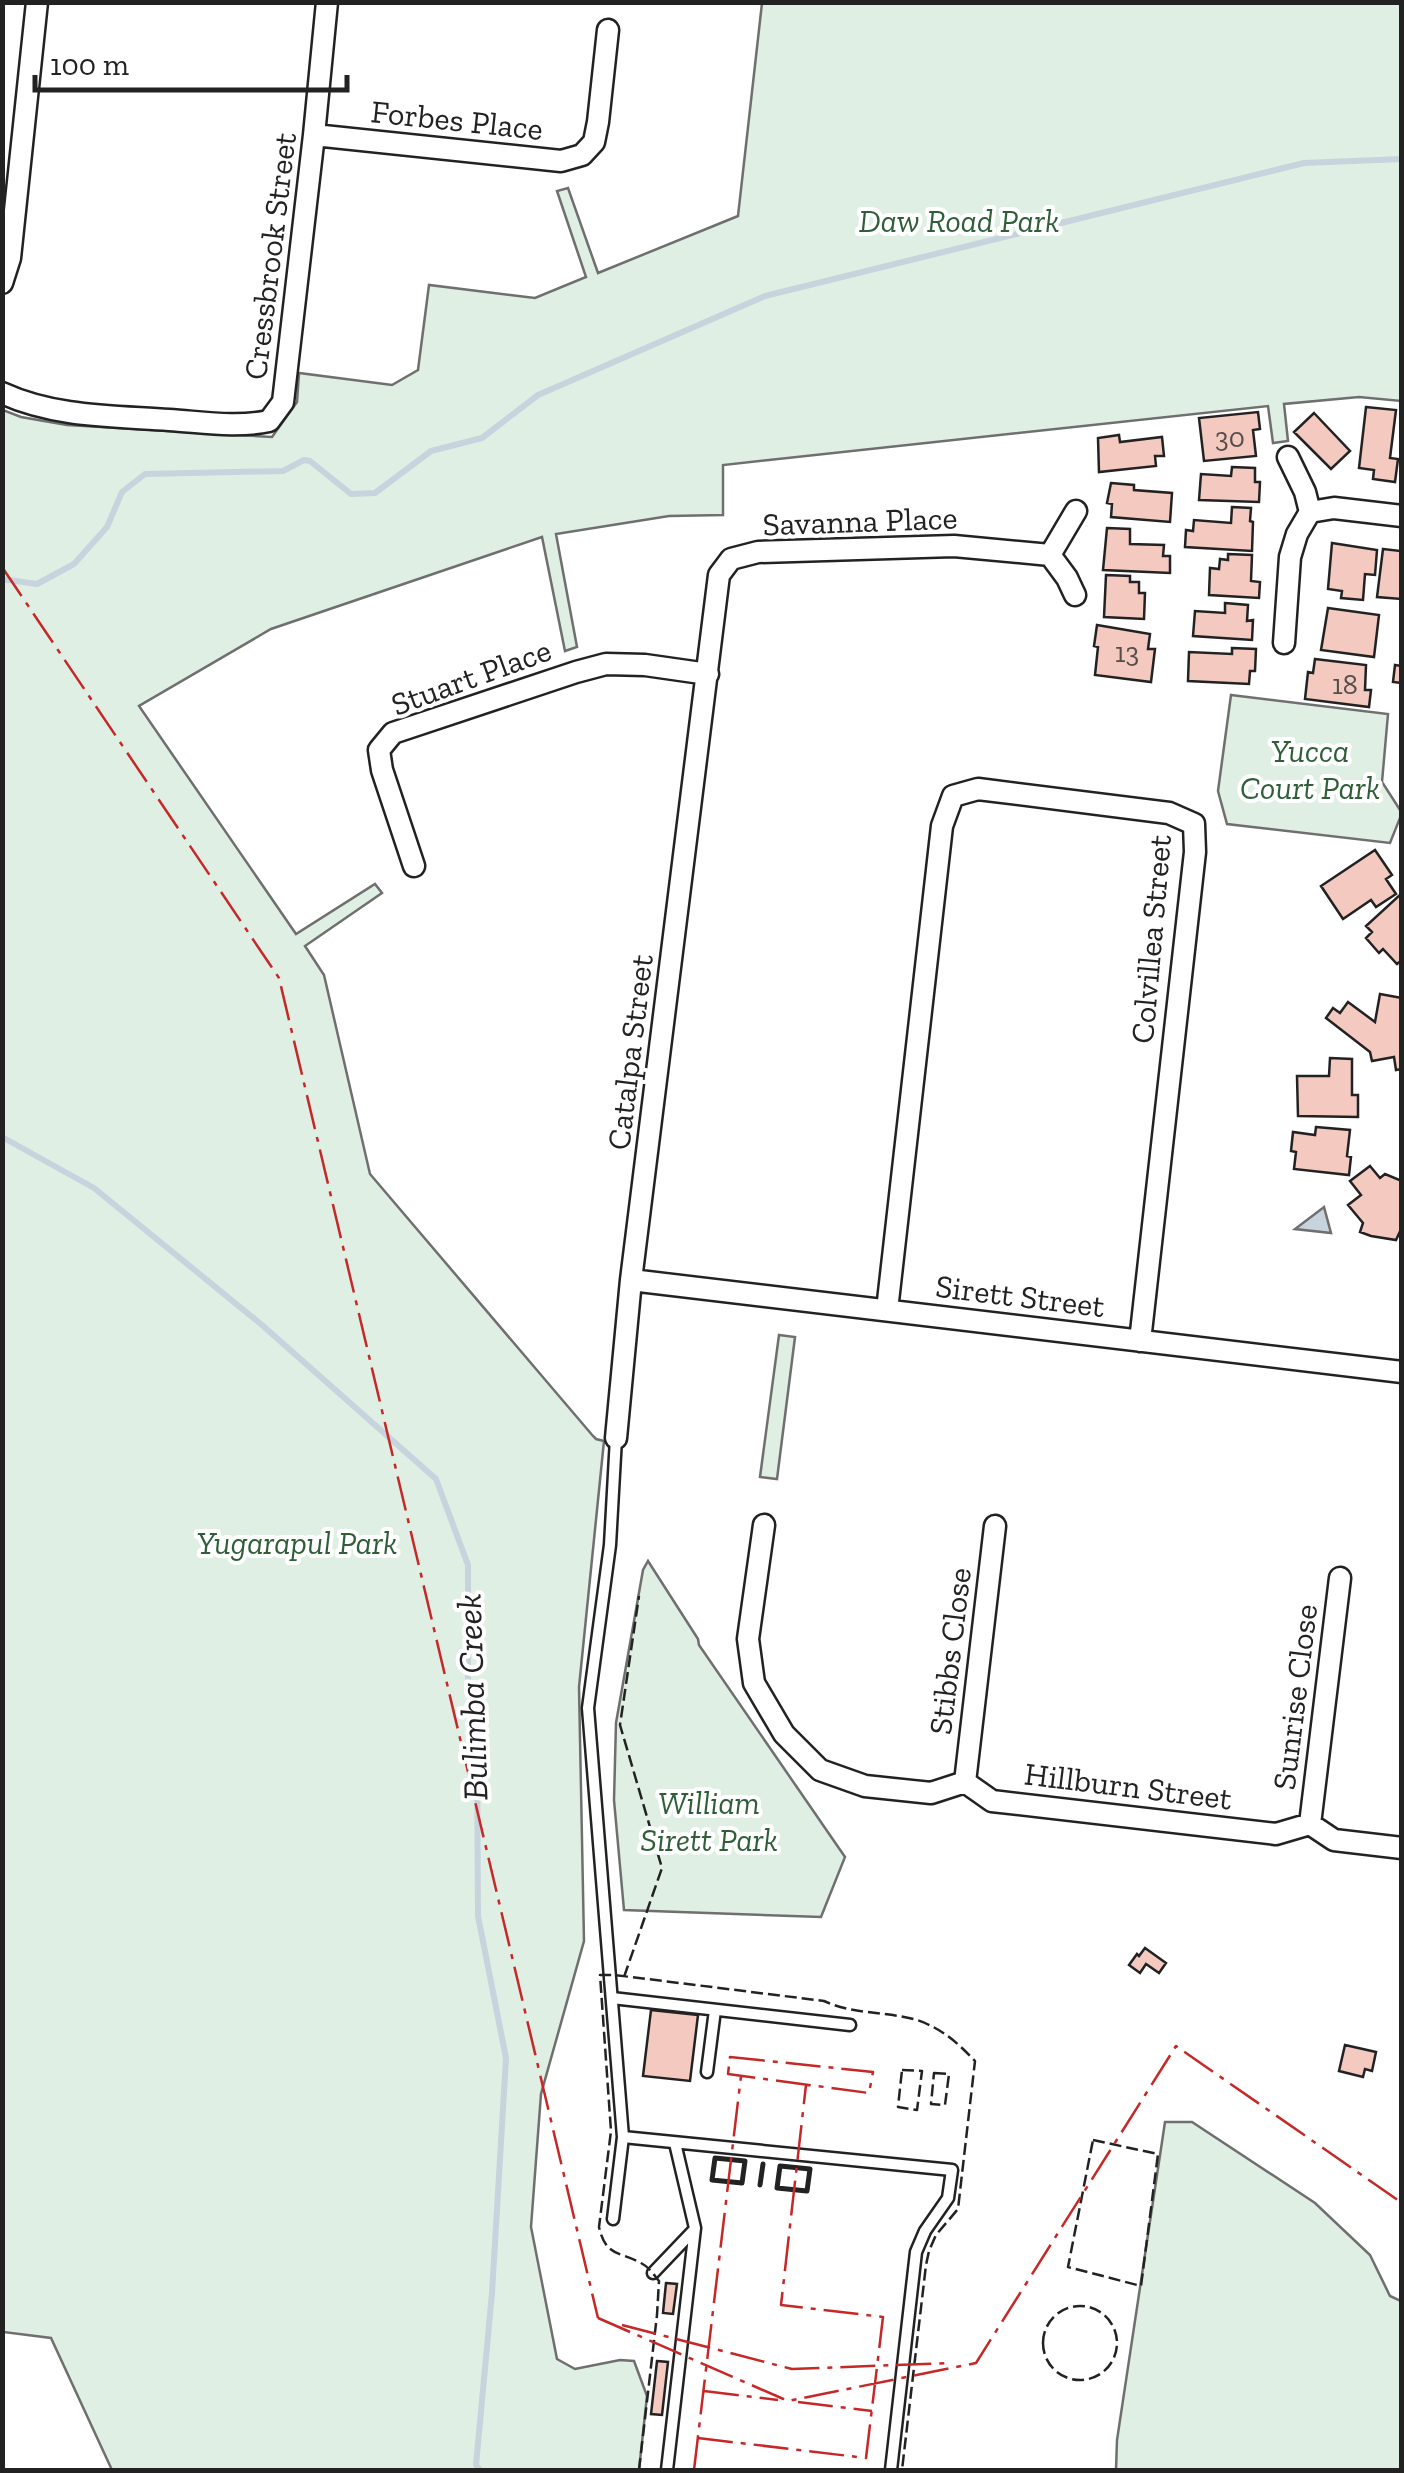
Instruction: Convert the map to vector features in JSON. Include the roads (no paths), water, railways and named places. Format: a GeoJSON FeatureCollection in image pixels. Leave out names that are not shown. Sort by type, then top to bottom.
{"type":"FeatureCollection","features":[{"type":"Feature","properties":{"kind":"street"},"geometry":{"type":"LineString","coordinates":[[2,283],[10,258],[37,2]]}},
{"type":"Feature","properties":{"kind":"street","name":"Cressbrook Street"},"geometry":{"type":"LineString","coordinates":[[2,393],[76,414],[234,424],[269,421],[283,402],[327,2]]}},
{"type":"Feature","properties":{"kind":"street","name":"Forbes Place"},"geometry":{"type":"LineString","coordinates":[[314,135],[561,162],[582,154],[594,142],[608,30]]}},
{"type":"Feature","properties":{"kind":"street"},"geometry":{"type":"LineString","coordinates":[[1284,643],[1290,556],[1296,534],[1310,512],[1288,457]]}},
{"type":"Feature","properties":{"kind":"street"},"geometry":{"type":"LineString","coordinates":[[1310,512],[1334,508],[1402,516]]}},
{"type":"Feature","properties":{"kind":"street"},"geometry":{"type":"LineString","coordinates":[[1075,595],[1050,555],[1076,511]]}},
{"type":"Feature","properties":{"kind":"street","name":"Savanna Place"},"geometry":{"type":"LineString","coordinates":[[708,674],[719,575],[731,558],[758,552],[916,546],[1050,555]]}},
{"type":"Feature","properties":{"kind":"street","name":"Stuart Place"},"geometry":{"type":"LineString","coordinates":[[414,866],[382,770],[379,750],[393,733],[606,664],[708,674]]}},
{"type":"Feature","properties":{"kind":"street","name":"Catalpa Street"},"geometry":{"type":"LineString","coordinates":[[616,1438],[632,1280],[708,674]]}},
{"type":"Feature","properties":{"kind":"street","name":"Colvillea Street"},"geometry":{"type":"LineString","coordinates":[[887,1310],[942,826],[953,796],[978,789],[1169,813],[1194,824],[1195,852],[1140,1341]]}},
{"type":"Feature","properties":{"kind":"street","name":"Sirett Street"},"geometry":{"type":"LineString","coordinates":[[632,1280],[1402,1372]]}},
{"type":"Feature","properties":{"kind":"street"},"geometry":{"type":"LineString","coordinates":[[764,1525],[748,1639],[754,1684],[784,1734],[820,1770],[865,1786],[931,1794],[965,1782]]}},
{"type":"Feature","properties":{"kind":"street","name":"Stibbs Close"},"geometry":{"type":"LineString","coordinates":[[965,1782],[995,1526]]}},
{"type":"Feature","properties":{"kind":"street","name":"Sunrise Close"},"geometry":{"type":"LineString","coordinates":[[1310,1824],[1340,1578]]}},
{"type":"Feature","properties":{"kind":"street","name":"Hillburn Street"},"geometry":{"type":"LineString","coordinates":[[965,1782],[992,1800],[1276,1834],[1310,1824]]}},
{"type":"Feature","properties":{"kind":"street"},"geometry":{"type":"LineString","coordinates":[[1310,1824],[1334,1840],[1402,1848]]}},
{"type":"Feature","properties":{"kind":"lane"},"geometry":{"type":"LineString","coordinates":[[613,2219],[623,2136],[588,1708],[610,1545],[616,1438]]}},
{"type":"Feature","properties":{"kind":"lane"},"geometry":{"type":"LineString","coordinates":[[612,1998],[850,2026]]}},
{"type":"Feature","properties":{"kind":"lane"},"geometry":{"type":"LineString","coordinates":[[707,2072],[714,2010]]}},
{"type":"Feature","properties":{"kind":"lane"},"geometry":{"type":"LineString","coordinates":[[623,2136],[952,2170],[948,2198],[916,2252],[891,2470]]}},
{"type":"Feature","properties":{"kind":"lane"},"geometry":{"type":"LineString","coordinates":[[667,2470],[695,2228],[674,2142]]}},
{"type":"Feature","properties":{"kind":"lane"},"geometry":{"type":"LineString","coordinates":[[653,2274],[695,2228]]}},
{"type":"Feature","properties":{"kind":"waterway"},"geometry":{"type":"LineString","coordinates":[[2,579],[37,584],[74,564],[107,527],[122,492],[145,474],[283,471],[304,460],[351,494],[375,493],[431,451],[482,438],[538,395],[765,296],[1304,163],[1402,159]]}},
{"type":"Feature","properties":{"kind":"waterway","name":"Bulimba Creek"},"geometry":{"type":"LineString","coordinates":[[2,1137],[94,1188],[262,1325],[436,1479],[468,1565],[468,1687],[477,1744],[478,1916],[506,2058],[492,2293],[476,2465],[480,2470]]}},
{"type":"Feature","properties":{"kind":"park label","name":"Daw Road Park"},"geometry":{"type":"Point","coordinates":[959,221]}},
{"type":"Feature","properties":{"kind":"park label","name":"Yucca Court Park"},"geometry":{"type":"Point","coordinates":[1310,770]}},
{"type":"Feature","properties":{"kind":"park label","name":"Yugarapul Park"},"geometry":{"type":"Point","coordinates":[297,1543]}},
{"type":"Feature","properties":{"kind":"park label","name":"William Sirett Park"},"geometry":{"type":"Point","coordinates":[709,1822]}}]}
